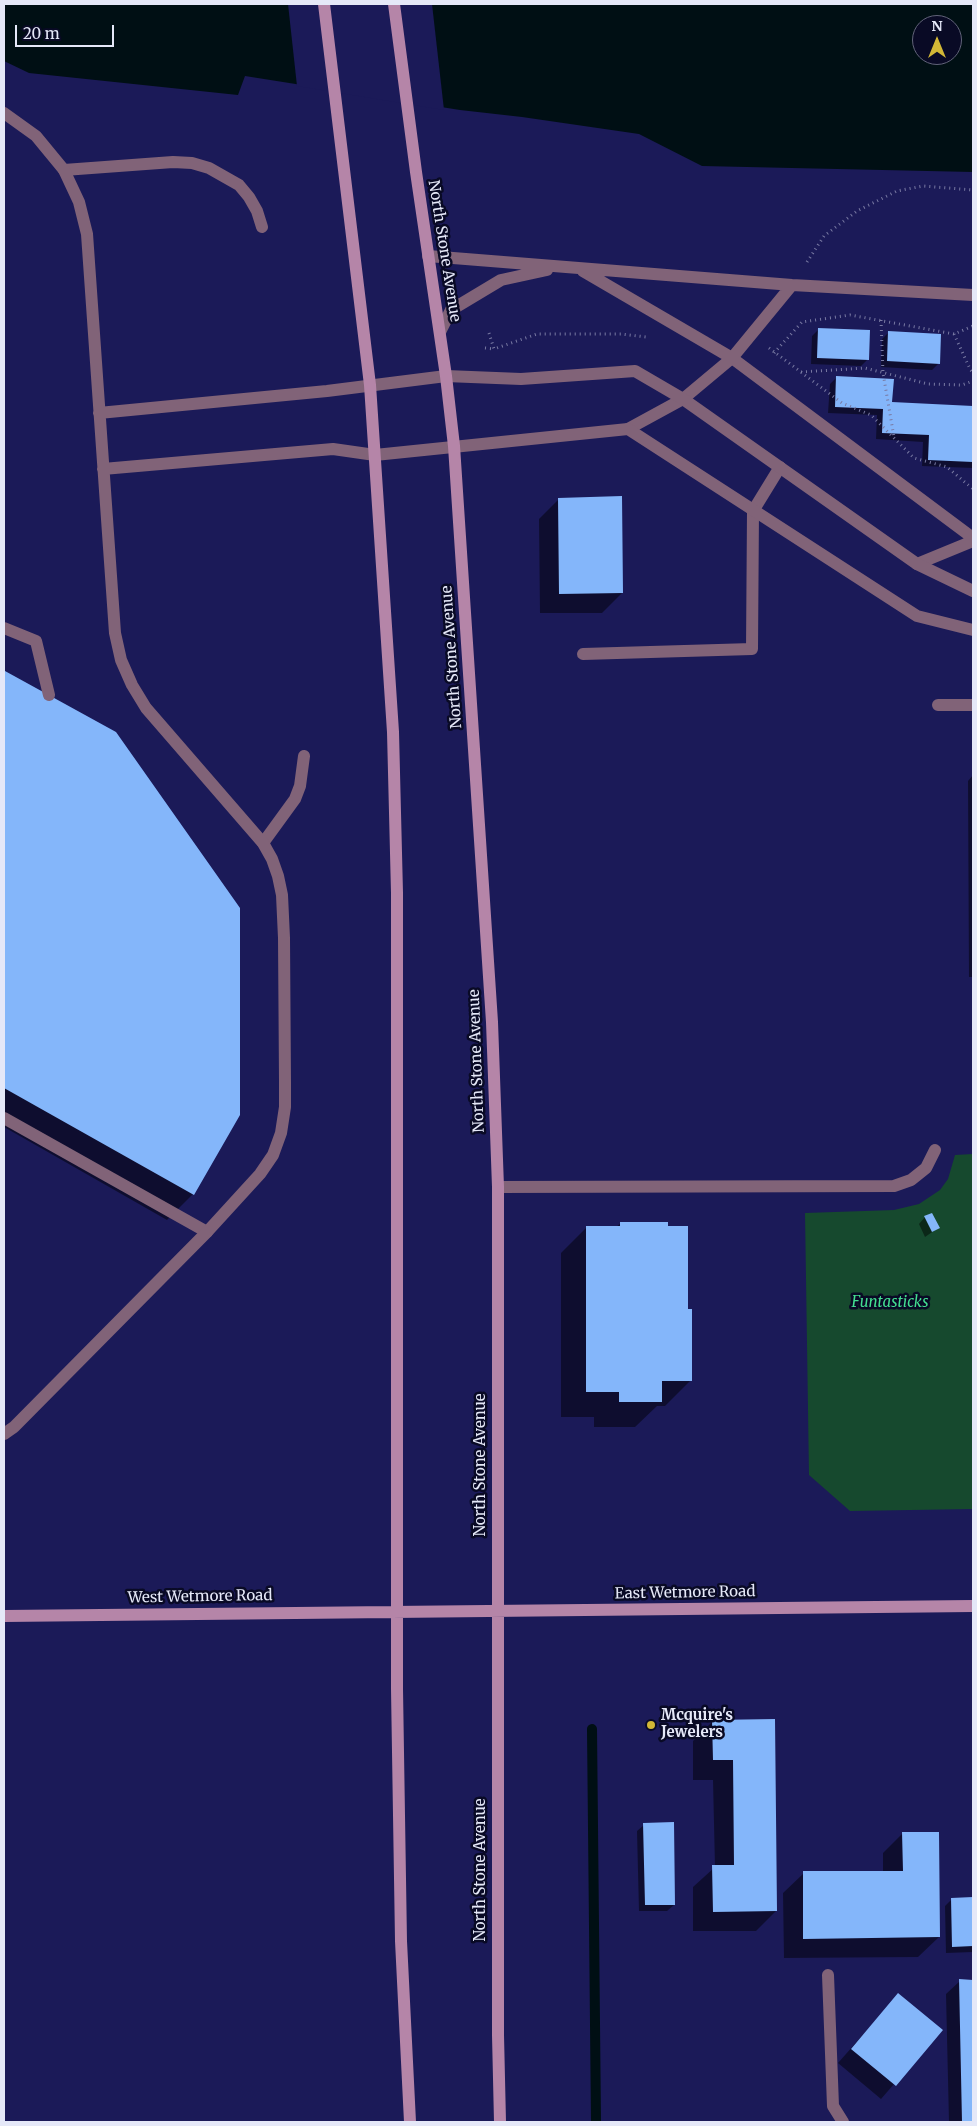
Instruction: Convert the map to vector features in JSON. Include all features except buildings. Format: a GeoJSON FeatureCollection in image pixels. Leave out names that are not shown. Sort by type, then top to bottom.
{"type":"FeatureCollection","features":[{"type":"Feature","properties":{"kind":"main road"},"geometry":{"type":"LineString","coordinates":[[324,4],[370,385],[393,732],[397,883],[397,1611],[401,1931],[410,2122]]}},
{"type":"Feature","properties":{"kind":"main road","name":"North Stone Avenue"},"geometry":{"type":"LineString","coordinates":[[394,4],[454,446],[491,1005],[498,1188],[497,1611],[500,2122]]}},
{"type":"Feature","properties":{"kind":"main road","name":"East Wetmore Road"},"geometry":{"type":"LineString","coordinates":[[397,1611],[973,1606]]}},
{"type":"Feature","properties":{"kind":"main road","name":"West Wetmore Road"},"geometry":{"type":"LineString","coordinates":[[4,1616],[397,1611]]}},
{"type":"Feature","properties":{"kind":"street"},"geometry":{"type":"LineString","coordinates":[[4,113],[36,136],[64,170],[79,202],[87,234],[115,633],[121,660],[132,685],[146,708],[263,843],[272,859],[282,895],[285,1107],[281,1133],[272,1155],[253,1183],[207,1232],[4,1434]]}},
{"type":"Feature","properties":{"kind":"street"},"geometry":{"type":"LineString","coordinates":[[64,170],[173,162],[210,168],[239,185],[249,197],[262,227]]}},
{"type":"Feature","properties":{"kind":"street"},"geometry":{"type":"LineString","coordinates":[[428,256],[792,285],[973,295]]}},
{"type":"Feature","properties":{"kind":"street"},"geometry":{"type":"LineString","coordinates":[[440,332],[451,310],[501,280],[561,267]]}},
{"type":"Feature","properties":{"kind":"street"},"geometry":{"type":"LineString","coordinates":[[579,268],[732,358],[973,540],[917,564]]}},
{"type":"Feature","properties":{"kind":"street"},"geometry":{"type":"LineString","coordinates":[[103,469],[333,449],[375,456],[454,446],[628,429],[683,399],[732,358],[792,285]]}},
{"type":"Feature","properties":{"kind":"street"},"geometry":{"type":"LineString","coordinates":[[99,414],[446,376],[521,378],[635,371],[683,399],[917,564],[973,591]]}},
{"type":"Feature","properties":{"kind":"street"},"geometry":{"type":"LineString","coordinates":[[628,429],[918,616],[973,630]]}},
{"type":"Feature","properties":{"kind":"street"},"geometry":{"type":"LineString","coordinates":[[583,654],[752,649],[753,511],[780,467]]}},
{"type":"Feature","properties":{"kind":"street"},"geometry":{"type":"LineString","coordinates":[[4,628],[36,641],[49,695]]}},
{"type":"Feature","properties":{"kind":"street"},"geometry":{"type":"LineString","coordinates":[[938,706],[973,705]]}},
{"type":"Feature","properties":{"kind":"street"},"geometry":{"type":"LineString","coordinates":[[263,843],[295,799],[300,786],[304,756]]}},
{"type":"Feature","properties":{"kind":"street"},"geometry":{"type":"LineString","coordinates":[[4,1118],[207,1232]]}},
{"type":"Feature","properties":{"kind":"street"},"geometry":{"type":"LineString","coordinates":[[498,1188],[894,1186],[912,1180],[926,1168],[935,1150]]}},
{"type":"Feature","properties":{"kind":"street"},"geometry":{"type":"LineString","coordinates":[[828,1975],[833,2106],[843,2122]]}},
{"type":"Feature","properties":{"kind":"path"},"geometry":{"type":"LineString","coordinates":[[805,265],[824,236],[857,212],[897,191],[923,186],[973,190]]}},
{"type":"Feature","properties":{"kind":"path"},"geometry":{"type":"LineString","coordinates":[[769,357],[802,322],[850,315],[954,334],[973,326]]}},
{"type":"Feature","properties":{"kind":"path"},"geometry":{"type":"LineString","coordinates":[[881,320],[883,373],[894,438]]}},
{"type":"Feature","properties":{"kind":"path"},"geometry":{"type":"LineString","coordinates":[[489,333],[494,354]]}},
{"type":"Feature","properties":{"kind":"path"},"geometry":{"type":"LineString","coordinates":[[485,348],[494,349],[537,334],[621,334],[654,338]]}},
{"type":"Feature","properties":{"kind":"path"},"geometry":{"type":"LineString","coordinates":[[954,334],[973,372]]}},
{"type":"Feature","properties":{"kind":"path"},"geometry":{"type":"LineString","coordinates":[[764,345],[842,403],[871,415],[914,458],[947,467],[973,489]]}},
{"type":"Feature","properties":{"kind":"path"},"geometry":{"type":"LineString","coordinates":[[801,372],[865,368],[928,384],[962,384],[973,382]]}},
{"type":"Feature","properties":{"kind":"green space","name":"Funtasticks"},"geometry":{"type":"Polygon","coordinates":[[[973,1154],[973,1509],[850,1511],[809,1475],[805,1213],[894,1210],[919,1204],[940,1190],[948,1179],[955,1155],[973,1154]]]}},
{"type":"Feature","properties":{"kind":"shaded area"},"geometry":{"type":"Polygon","coordinates":[[[4,4],[973,4],[973,172],[702,166],[639,134],[460,110],[245,76],[238,95],[29,73],[4,61],[4,4]]]}},
{"type":"Feature","properties":{"kind":"pier"},"geometry":{"type":"Polygon","coordinates":[[[288,4],[432,4],[444,110],[297,86],[288,4]]]}},
{"type":"Feature","properties":{"kind":"waterway"},"geometry":{"type":"LineString","coordinates":[[592,1729],[596,2122]]}},
{"type":"Feature","properties":{"kind":"place","name":"Mcquire's Jewelers"},"geometry":{"type":"Point","coordinates":[651,1725]}}]}
